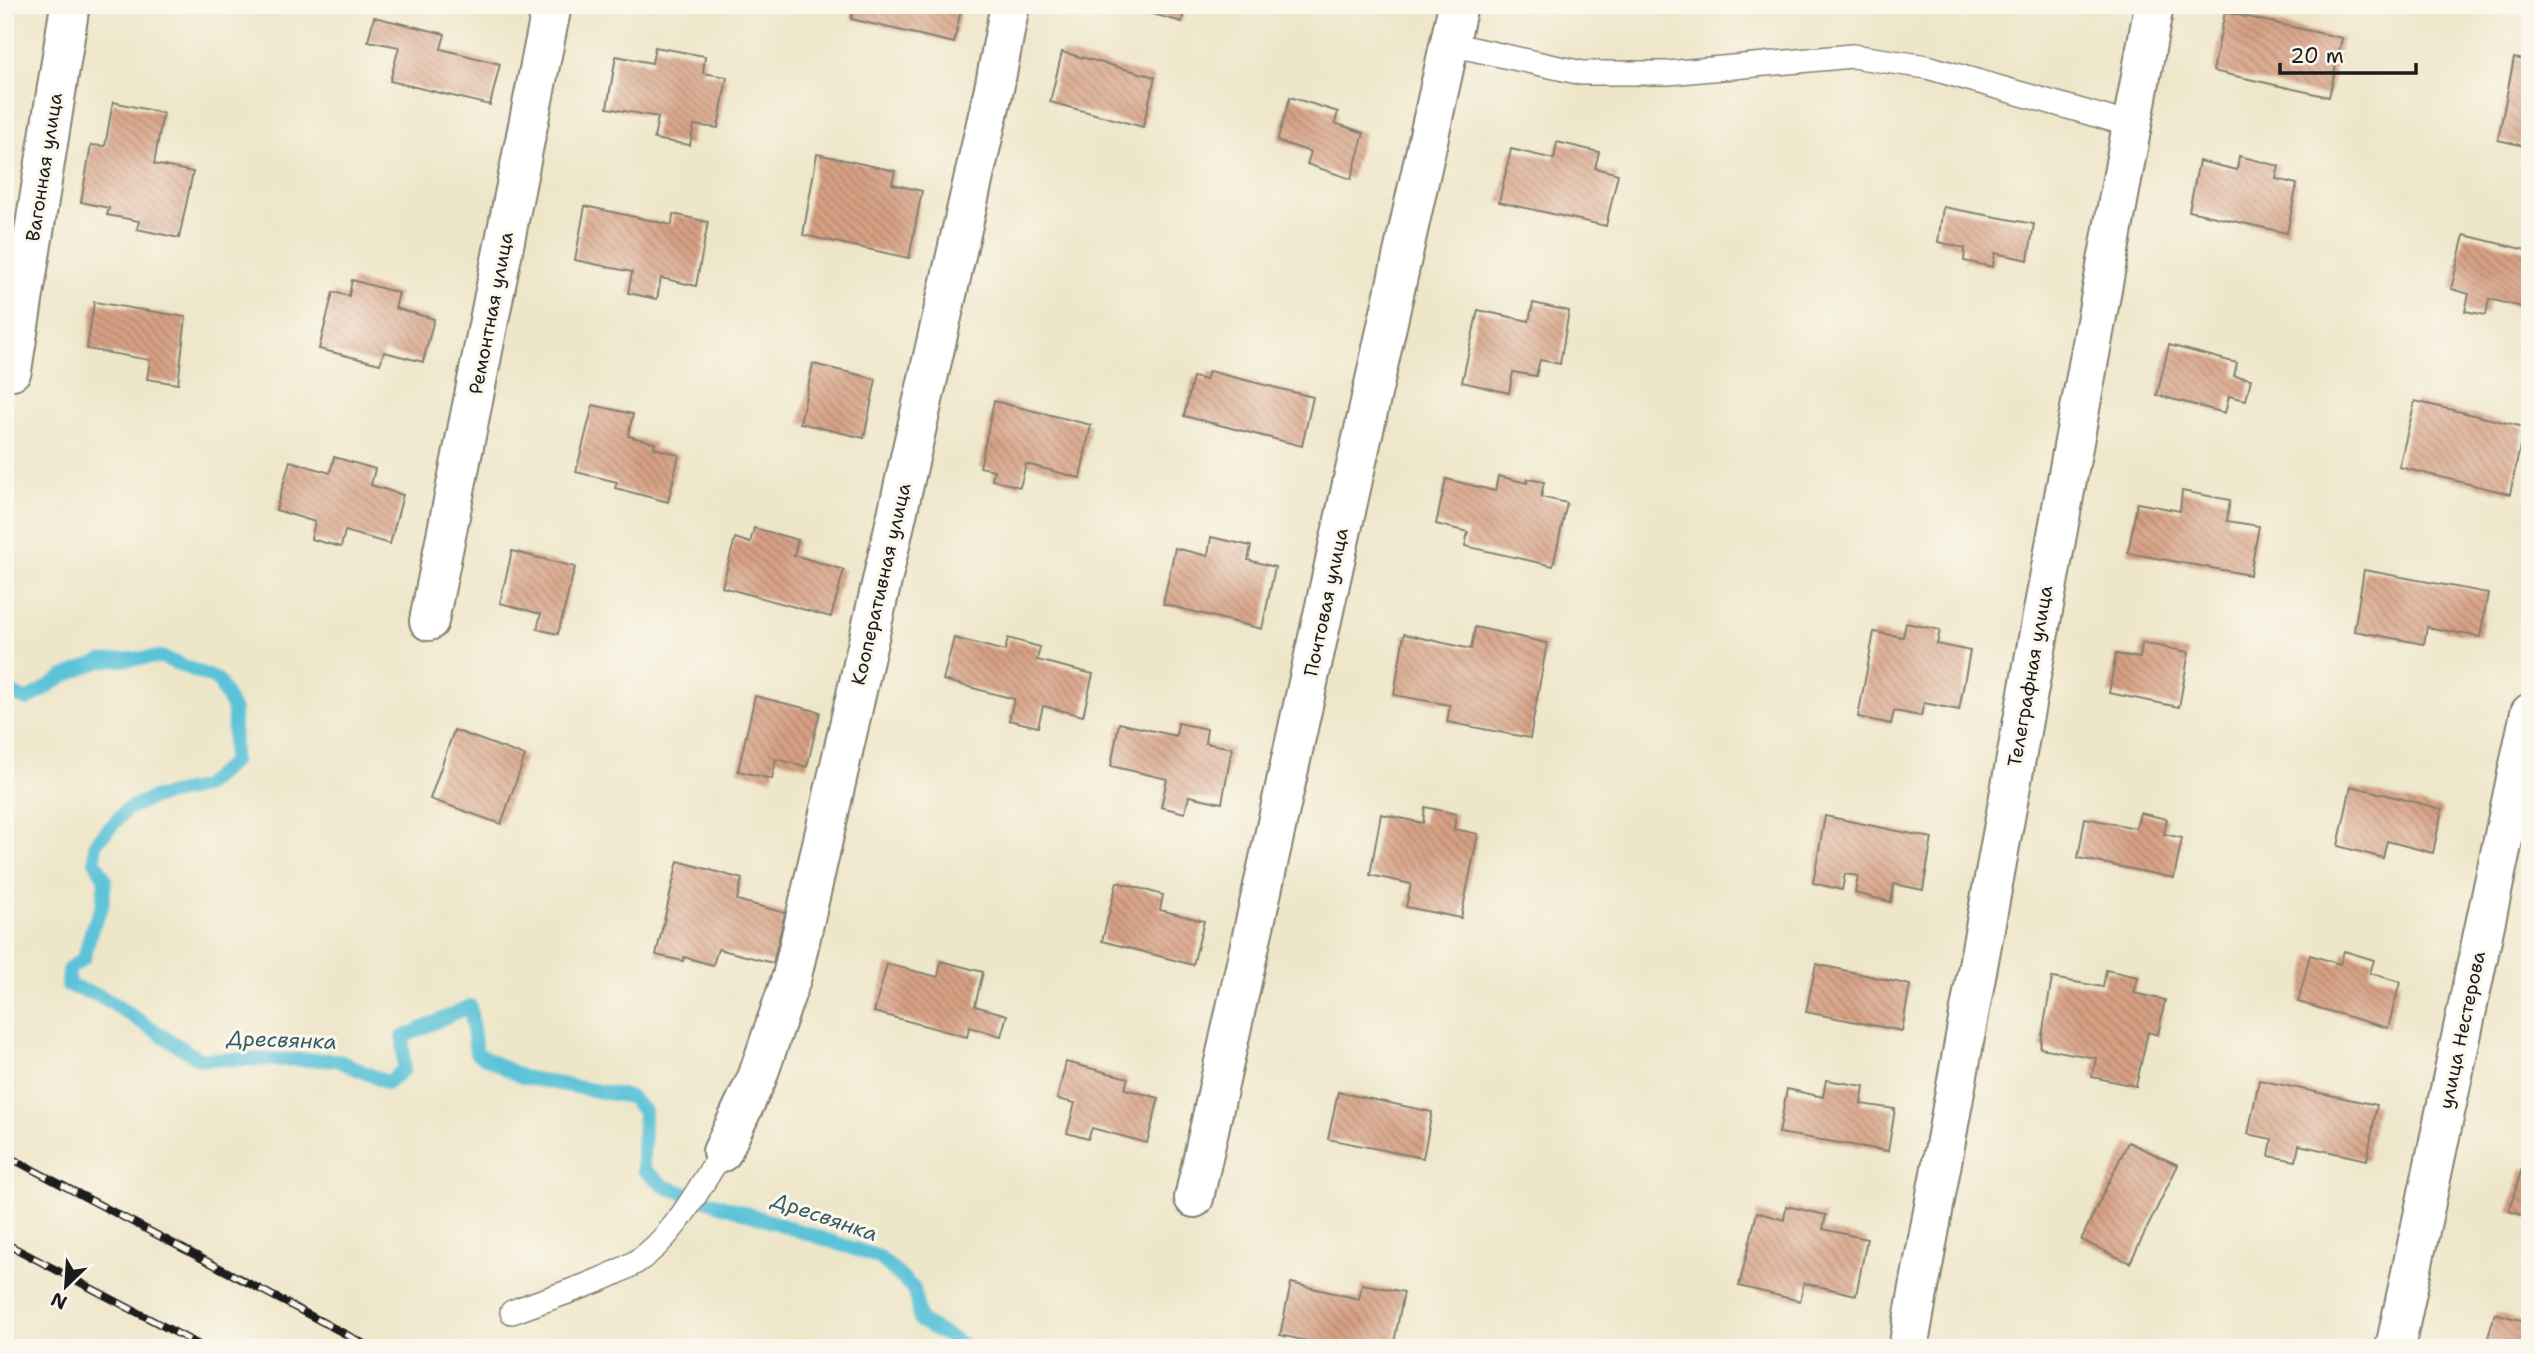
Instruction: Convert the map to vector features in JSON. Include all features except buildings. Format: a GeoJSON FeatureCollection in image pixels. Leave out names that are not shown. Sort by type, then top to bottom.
{"type":"FeatureCollection","features":[{"type":"Feature","properties":{"kind":"street","name":"Вагонная улица"},"geometry":{"type":"LineString","coordinates":[[12,370],[70,5]]}},
{"type":"Feature","properties":{"kind":"street","name":"Ремонтная улица"},"geometry":{"type":"LineString","coordinates":[[429,621],[552,5]]}},
{"type":"Feature","properties":{"kind":"street","name":"Кооперативная улица"},"geometry":{"type":"LineString","coordinates":[[722,1153],[757,1078],[792,976],[995,84],[1010,5]]}},
{"type":"Feature","properties":{"kind":"street","name":"Почтовая улица"},"geometry":{"type":"LineString","coordinates":[[1194,1198],[1458,5]]}},
{"type":"Feature","properties":{"kind":"street","name":"Телеграфная улица"},"geometry":{"type":"LineString","coordinates":[[1908,1348],[2154,5]]}},
{"type":"Feature","properties":{"kind":"street","name":"улица Нестерова"},"geometry":{"type":"LineString","coordinates":[[2395,1348],[2530,713]]}},
{"type":"Feature","properties":{"kind":"lane"},"geometry":{"type":"LineString","coordinates":[[1450,44],[1582,73],[1668,73],[1852,56],[1927,67],[2131,125]]}},
{"type":"Feature","properties":{"kind":"lane"},"geometry":{"type":"LineString","coordinates":[[512,1312],[638,1261],[683,1214],[722,1153]]}},
{"type":"Feature","properties":{"kind":"waterway","name":"Дресвянка"},"geometry":{"type":"LineString","coordinates":[[5,701],[13,694],[27,700],[64,676],[101,661],[161,657],[218,680],[234,711],[233,762],[204,787],[152,798],[127,809],[95,844],[95,861],[105,879],[102,907],[92,928],[84,958],[69,969],[68,986],[101,996],[199,1059],[337,1060],[388,1083],[404,1069],[403,1037],[470,1006],[476,1053],[522,1077],[630,1097],[644,1111],[643,1169],[666,1187],[879,1257],[914,1289],[920,1321],[969,1348]]}},
{"type":"Feature","properties":{"kind":"railway"},"geometry":{"type":"LineString","coordinates":[[5,1155],[372,1348]]}},
{"type":"Feature","properties":{"kind":"railway"},"geometry":{"type":"LineString","coordinates":[[5,1243],[205,1348]]}}]}
